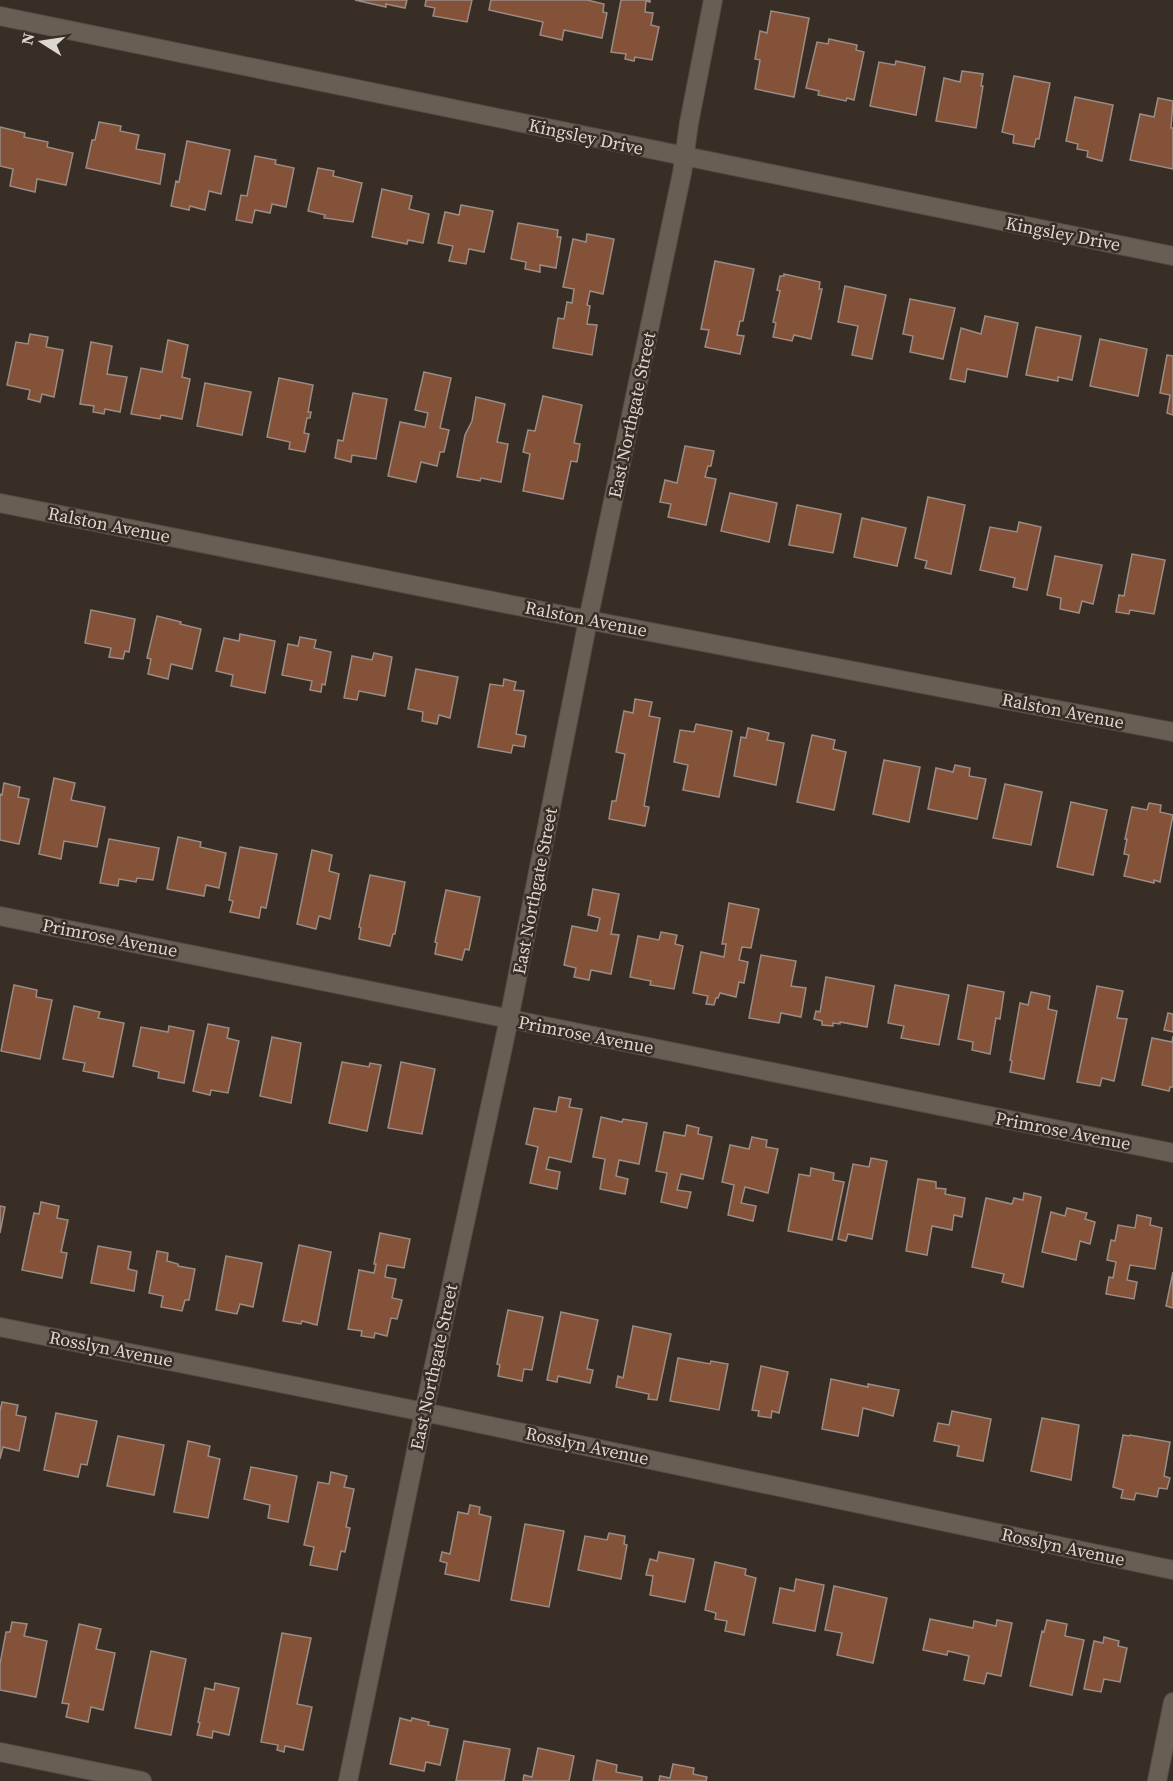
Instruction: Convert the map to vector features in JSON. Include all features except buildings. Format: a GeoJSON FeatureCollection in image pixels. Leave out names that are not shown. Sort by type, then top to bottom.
{"type":"FeatureCollection","features":[{"type":"Feature","properties":{"kind":"street","name":"East Northgate Street"},"geometry":{"type":"LineString","coordinates":[[348,1781],[424,1412],[509,1019],[588,620],[682,173],[683,157],[713,0]]}},
{"type":"Feature","properties":{"kind":"street","name":"Kingsley Drive"},"geometry":{"type":"LineString","coordinates":[[0,16],[1173,256]]}},
{"type":"Feature","properties":{"kind":"street","name":"Ralston Avenue"},"geometry":{"type":"LineString","coordinates":[[0,503],[588,620],[1173,732]]}},
{"type":"Feature","properties":{"kind":"street","name":"Primrose Avenue"},"geometry":{"type":"LineString","coordinates":[[0,916],[1173,1153]]}},
{"type":"Feature","properties":{"kind":"street","name":"Rosslyn Avenue"},"geometry":{"type":"LineString","coordinates":[[0,1327],[424,1412],[1173,1570]]}},
{"type":"Feature","properties":{"kind":"street"},"geometry":{"type":"LineString","coordinates":[[1157,1781],[1173,1702]]}},
{"type":"Feature","properties":{"kind":"street"},"geometry":{"type":"LineString","coordinates":[[0,1752],[142,1781]]}}]}
